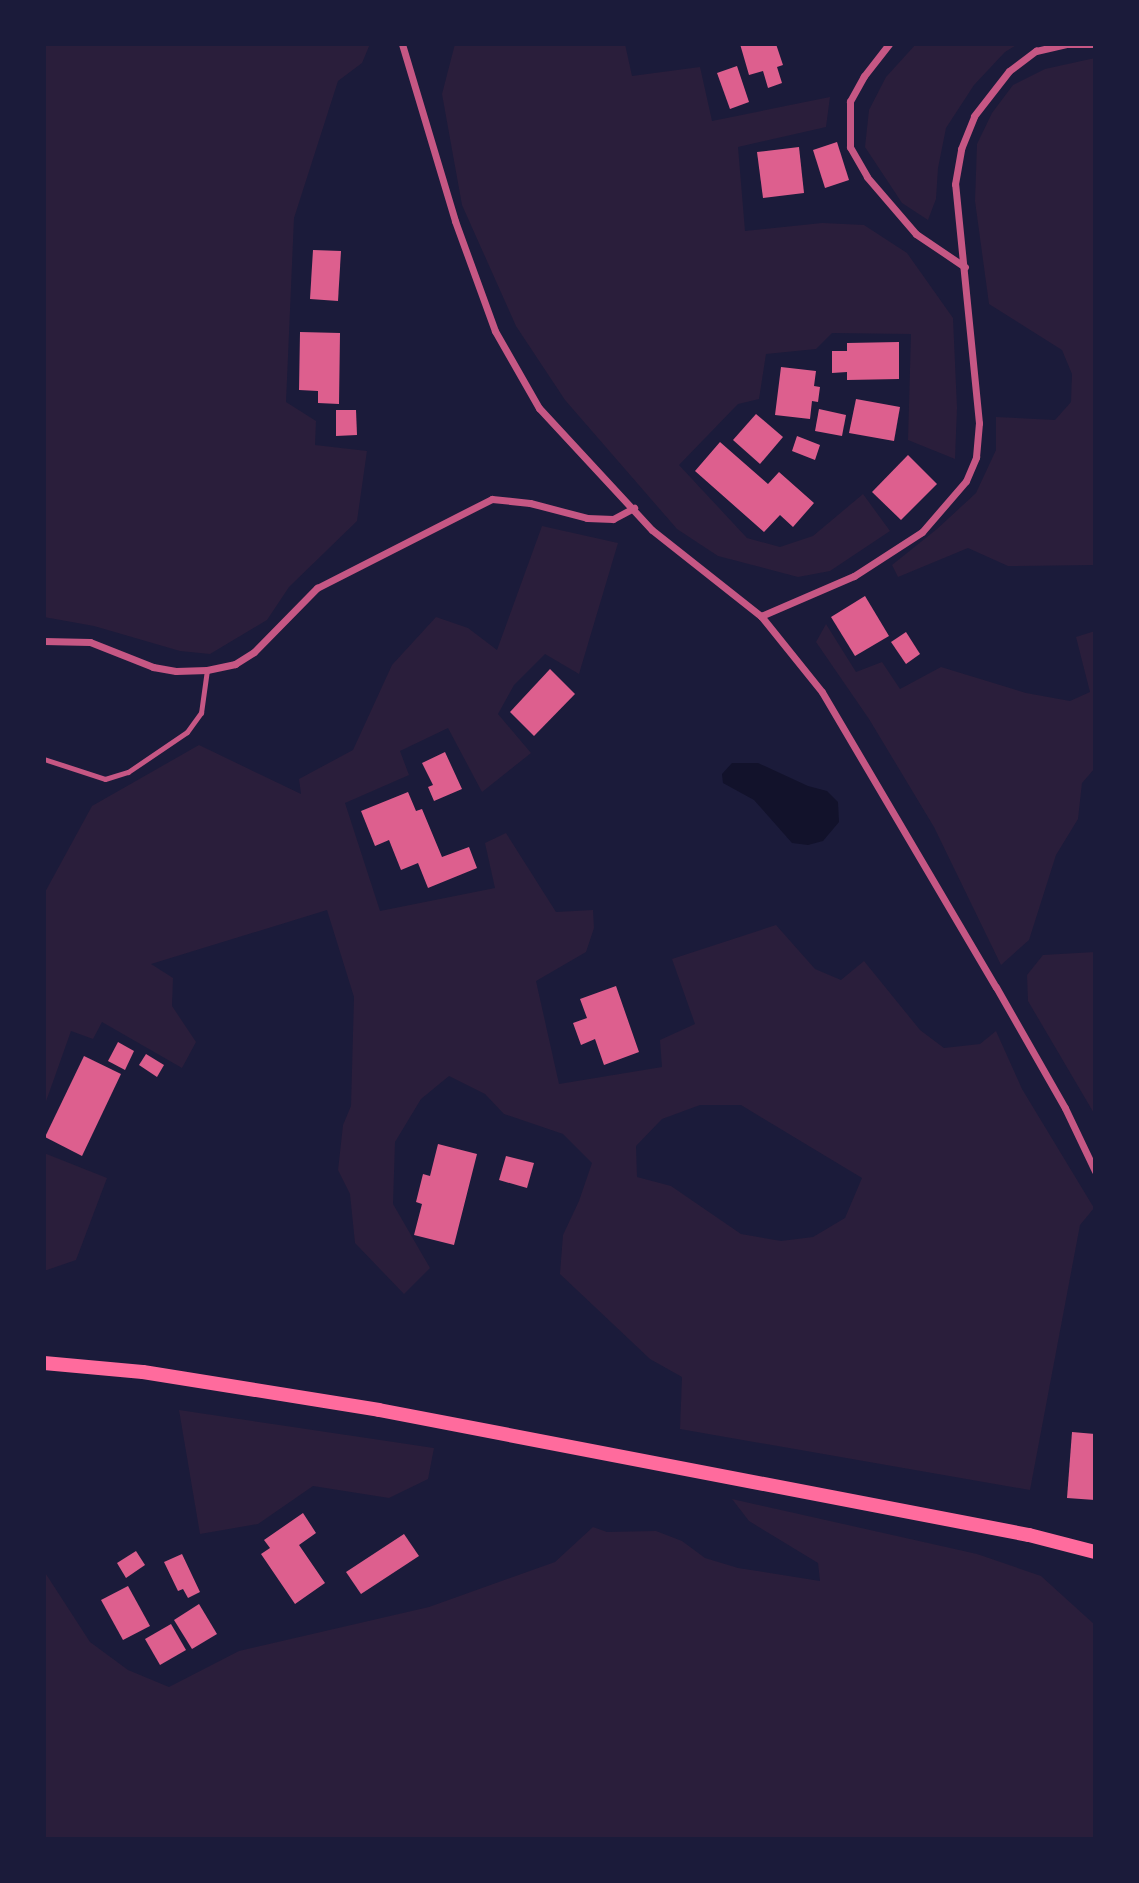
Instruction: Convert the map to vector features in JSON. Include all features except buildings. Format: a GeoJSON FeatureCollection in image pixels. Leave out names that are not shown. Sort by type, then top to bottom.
{"type":"FeatureCollection","features":[{"type":"Feature","properties":{"kind":"main road"},"geometry":{"type":"LineString","coordinates":[[44,1363],[144,1371],[379,1410],[1029,1535],[1095,1552]]}},
{"type":"Feature","properties":{"kind":"street"},"geometry":{"type":"LineString","coordinates":[[401,44],[455,221],[495,331],[539,408],[652,530],[761,616],[788,646],[835,714],[996,987],[1065,1108],[1095,1171]]}},
{"type":"Feature","properties":{"kind":"street"},"geometry":{"type":"LineString","coordinates":[[890,44],[864,76],[850,101],[850,147],[867,177],[916,234],[965,267]]}},
{"type":"Feature","properties":{"kind":"street"},"geometry":{"type":"LineString","coordinates":[[761,616],[854,576],[922,532],[966,481],[976,457],[979,424],[955,184],[961,149],[974,116],[1009,71],[1036,51],[1066,44],[1095,44]]}},
{"type":"Feature","properties":{"kind":"street"},"geometry":{"type":"LineString","coordinates":[[44,641],[90,642],[153,667],[176,671],[207,670],[235,664],[254,652],[317,588],[492,499],[530,503],[587,518],[613,519],[634,508]]}},
{"type":"Feature","properties":{"kind":"lane"},"geometry":{"type":"LineString","coordinates":[[44,759],[105,779],[128,772],[187,732],[201,713],[207,670]]}},
{"type":"Feature","properties":{"kind":"shaded area"},"geometry":{"type":"Polygon","coordinates":[[[44,44],[370,44],[362,63],[338,81],[294,218],[286,402],[316,421],[315,445],[367,451],[357,521],[289,587],[267,620],[210,654],[180,651],[94,626],[44,617],[44,44]]]}},
{"type":"Feature","properties":{"kind":"shaded area"},"geometry":{"type":"Polygon","coordinates":[[[455,44],[625,44],[632,76],[700,67],[712,121],[830,97],[826,127],[738,147],[745,231],[822,223],[864,225],[907,253],[953,318],[957,408],[955,459],[908,440],[911,334],[832,333],[816,349],[766,354],[759,399],[738,404],[679,465],[747,538],[780,547],[813,536],[863,494],[890,531],[830,571],[798,577],[718,556],[677,529],[565,400],[516,326],[462,205],[442,94],[455,44]]]}},
{"type":"Feature","properties":{"kind":"shaded area"},"geometry":{"type":"Polygon","coordinates":[[[916,44],[1018,44],[1005,52],[974,85],[946,128],[938,168],[936,199],[928,220],[902,203],[865,147],[869,110],[886,77],[916,44]]]}},
{"type":"Feature","properties":{"kind":"shaded area"},"geometry":{"type":"Polygon","coordinates":[[[1095,58],[1095,565],[1008,566],[968,548],[898,577],[892,565],[976,493],[996,450],[996,417],[1055,420],[1071,402],[1072,374],[1062,350],[989,304],[975,201],[977,144],[992,113],[1013,85],[1045,69],[1095,58]]]}},
{"type":"Feature","properties":{"kind":"shaded area"},"geometry":{"type":"Polygon","coordinates":[[[542,526],[618,543],[579,674],[545,654],[514,685],[498,714],[531,753],[482,792],[448,728],[400,751],[409,775],[345,803],[380,911],[495,888],[485,843],[506,833],[556,912],[593,910],[594,928],[586,952],[536,981],[559,1084],[662,1067],[660,1040],[695,1024],[672,959],[776,925],[815,969],[841,980],[864,961],[920,1030],[944,1048],[980,1044],[996,1031],[1022,1089],[1094,1208],[1080,1225],[1030,1490],[680,1429],[682,1377],[650,1359],[560,1274],[563,1235],[579,1201],[592,1163],[563,1134],[504,1114],[485,1094],[449,1076],[421,1099],[395,1142],[393,1204],[430,1268],[404,1294],[355,1243],[350,1194],[338,1170],[343,1125],[351,1106],[354,997],[327,910],[151,964],[173,978],[172,1006],[196,1042],[182,1068],[102,1022],[93,1039],[71,1031],[44,1107],[44,894],[92,806],[199,745],[301,794],[299,779],[353,750],[392,665],[436,617],[468,628],[497,650],[542,526]],[[700,1105],[662,1119],[636,1146],[637,1177],[671,1186],[741,1234],[781,1241],[813,1237],[845,1218],[862,1178],[741,1105],[700,1105]]]}},
{"type":"Feature","properties":{"kind":"shaded area"},"geometry":{"type":"Polygon","coordinates":[[[826,624],[856,672],[882,662],[900,689],[941,667],[1026,693],[1070,701],[1090,692],[1076,637],[1095,631],[1095,768],[1082,783],[1078,819],[1056,855],[1029,940],[1001,965],[934,827],[869,719],[816,642],[826,624]]]}},
{"type":"Feature","properties":{"kind":"shaded area"},"geometry":{"type":"Polygon","coordinates":[[[732,763],[758,763],[808,786],[827,791],[838,802],[839,822],[823,841],[808,845],[792,843],[754,800],[723,783],[722,774],[732,763]]]}},
{"type":"Feature","properties":{"kind":"shaded area"},"geometry":{"type":"Polygon","coordinates":[[[1095,952],[1095,1115],[1028,1001],[1027,975],[1043,955],[1095,952]]]}},
{"type":"Feature","properties":{"kind":"shaded area"},"geometry":{"type":"Polygon","coordinates":[[[44,1153],[107,1178],[76,1260],[44,1271],[44,1153]]]}},
{"type":"Feature","properties":{"kind":"shaded area"},"geometry":{"type":"Polygon","coordinates":[[[179,1410],[434,1448],[428,1479],[389,1498],[313,1486],[258,1524],[200,1534],[179,1410]]]}},
{"type":"Feature","properties":{"kind":"shaded area"},"geometry":{"type":"Polygon","coordinates":[[[732,1499],[977,1554],[1041,1576],[1095,1625],[1095,1839],[44,1839],[44,1571],[90,1642],[128,1670],[169,1687],[239,1651],[429,1607],[555,1562],[593,1527],[607,1532],[656,1531],[682,1541],[705,1558],[738,1568],[820,1581],[818,1563],[749,1521],[732,1499]]]}}]}
